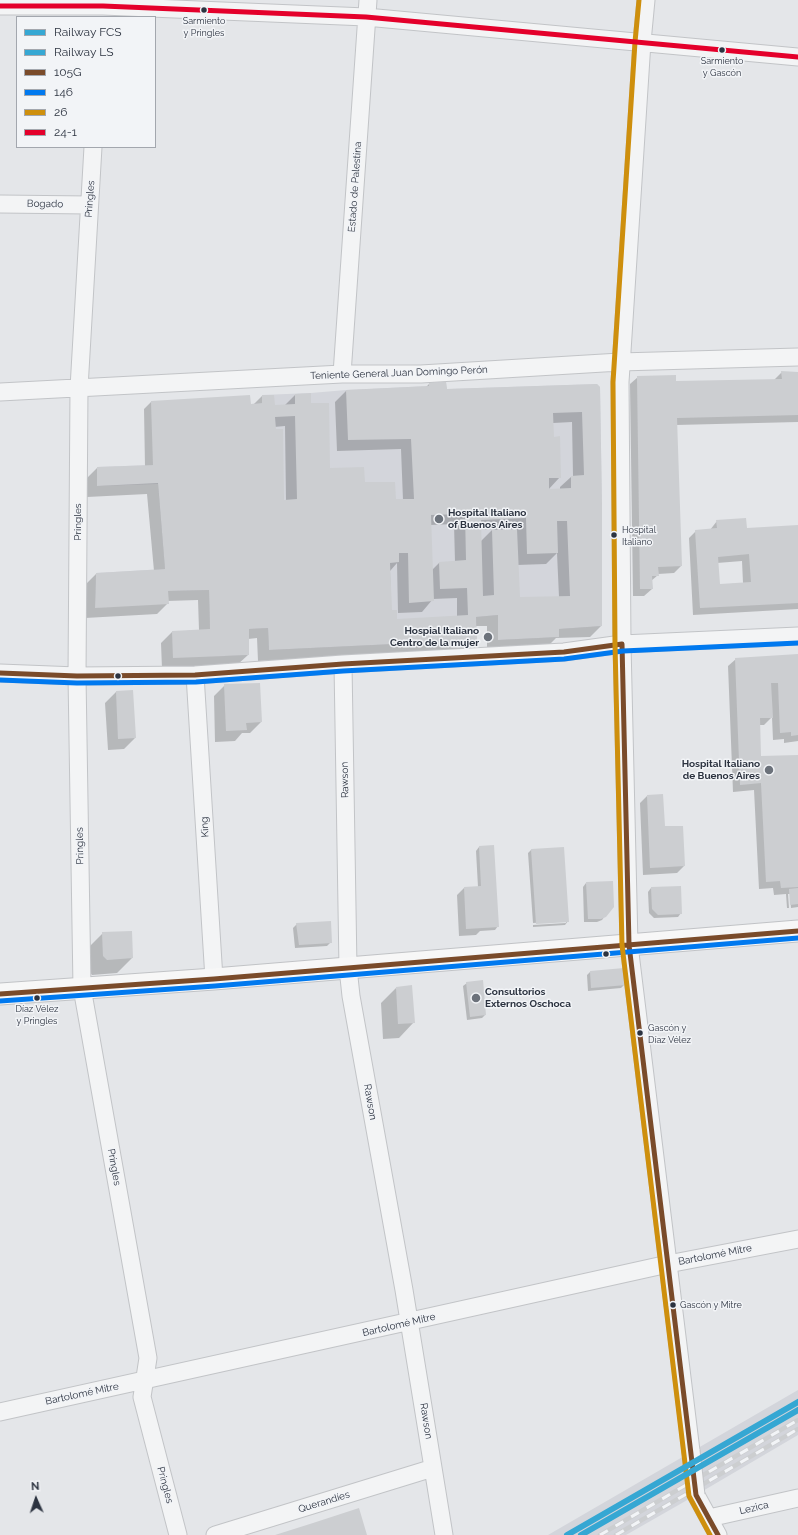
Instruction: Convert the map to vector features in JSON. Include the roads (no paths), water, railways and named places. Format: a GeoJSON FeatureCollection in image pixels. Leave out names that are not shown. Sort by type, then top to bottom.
{"type":"FeatureCollection","features":[{"type":"Feature","properties":{"kind":"main road"},"geometry":{"type":"LineString","coordinates":[[0,994],[214,979],[798,931]]}},
{"type":"Feature","properties":{"kind":"street","name":"Estado de Palestina"},"geometry":{"type":"LineString","coordinates":[[342,374],[368,0]]}},
{"type":"Feature","properties":{"kind":"street"},"geometry":{"type":"LineString","coordinates":[[646,0],[620,362],[622,644],[629,945],[696,1495],[718,1535]]}},
{"type":"Feature","properties":{"kind":"street"},"geometry":{"type":"LineString","coordinates":[[0,6],[366,17],[798,57]]}},
{"type":"Feature","properties":{"kind":"street","name":"Pringles"},"geometry":{"type":"LineString","coordinates":[[93,148],[79,388],[77,676],[82,988],[148,1358],[142,1397],[178,1535]]}},
{"type":"Feature","properties":{"kind":"street","name":"Bogado"},"geometry":{"type":"LineString","coordinates":[[0,204],[89,205]]}},
{"type":"Feature","properties":{"kind":"street","name":"Teniente General Juan Domingo Perón"},"geometry":{"type":"LineString","coordinates":[[0,392],[342,374],[421,374],[620,362],[798,357]]}},
{"type":"Feature","properties":{"kind":"street"},"geometry":{"type":"LineString","coordinates":[[0,673],[77,676],[196,675],[343,664],[564,652],[622,644],[798,636]]}},
{"type":"Feature","properties":{"kind":"street","name":"Rawson"},"geometry":{"type":"LineString","coordinates":[[343,664],[348,968],[351,996],[409,1322],[444,1535]]}},
{"type":"Feature","properties":{"kind":"street","name":"King"},"geometry":{"type":"LineString","coordinates":[[196,675],[214,979]]}},
{"type":"Feature","properties":{"kind":"street","name":"Bartolomé Mitre"},"geometry":{"type":"LineString","coordinates":[[0,1412],[668,1264],[798,1239]]}},
{"type":"Feature","properties":{"kind":"street","name":"Querandíes"},"geometry":{"type":"LineString","coordinates":[[215,1535],[434,1468]]}},
{"type":"Feature","properties":{"kind":"street","name":"Lezica"},"geometry":{"type":"LineString","coordinates":[[709,1518],[798,1498]]}},
{"type":"Feature","properties":{"kind":"railway"},"geometry":{"type":"LineString","coordinates":[[600,1535],[798,1420]]}},
{"type":"Feature","properties":{"kind":"railway"},"geometry":{"type":"LineString","coordinates":[[616,1535],[798,1429]]}},
{"type":"Feature","properties":{"kind":"rail line","name":"FCS"},"geometry":{"type":"LineString","coordinates":[[567,1535],[798,1402]]}},
{"type":"Feature","properties":{"kind":"rail line","name":"LS"},"geometry":{"type":"LineString","coordinates":[[581,1535],[798,1410]]}},
{"type":"Feature","properties":{"kind":"place","name":"Sarmiento y Pringles"},"geometry":{"type":"Point","coordinates":[204,10]}},
{"type":"Feature","properties":{"kind":"place","name":"Sarmiento y Gascón"},"geometry":{"type":"Point","coordinates":[722,50]}},
{"type":"Feature","properties":{"kind":"place","name":"Hospital Italiano of Buenos Aires"},"geometry":{"type":"Point","coordinates":[439,519]}},
{"type":"Feature","properties":{"kind":"place","name":"Hospital Italiano"},"geometry":{"type":"Point","coordinates":[614,535]}},
{"type":"Feature","properties":{"kind":"place","name":"Hospial Italiano Centro de la mujer"},"geometry":{"type":"Point","coordinates":[488,637]}},
{"type":"Feature","properties":{"kind":"place","name":"Hospital Italiano de Buenos Aires"},"geometry":{"type":"Point","coordinates":[769,770]}},
{"type":"Feature","properties":{"kind":"place","name":"Díaz Vélez y Pringles"},"geometry":{"type":"Point","coordinates":[37,998]}},
{"type":"Feature","properties":{"kind":"place","name":"Consultorios Externos Oschoca"},"geometry":{"type":"Point","coordinates":[476,998]}},
{"type":"Feature","properties":{"kind":"place","name":"Gascón y Díaz Vélez"},"geometry":{"type":"Point","coordinates":[640,1033]}},
{"type":"Feature","properties":{"kind":"place","name":"Gascón y Mitre"},"geometry":{"type":"Point","coordinates":[673,1305]}}]}
